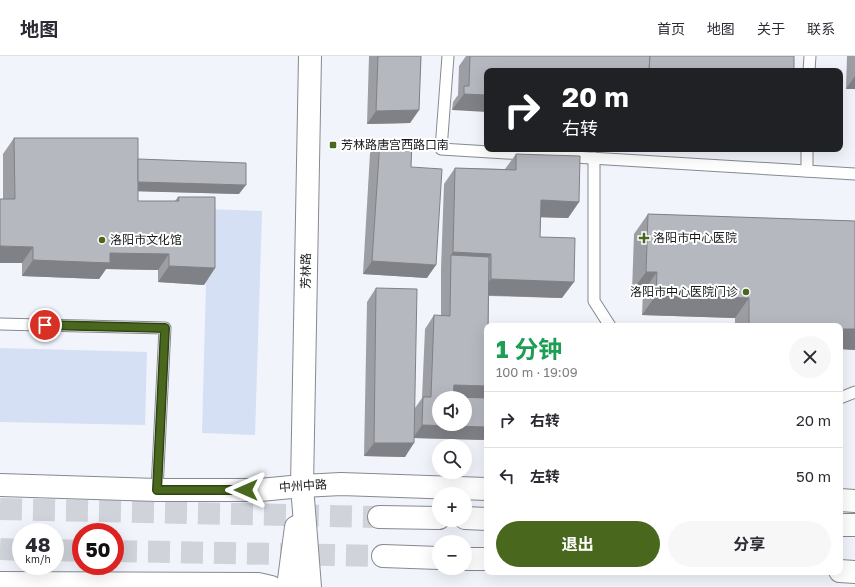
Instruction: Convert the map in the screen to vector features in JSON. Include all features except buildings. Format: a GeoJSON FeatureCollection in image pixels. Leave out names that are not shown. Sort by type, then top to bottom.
{"type":"FeatureCollection","features":[{"type":"Feature","properties":{"kind":"main road","name":"芳林路"},"geometry":{"type":"LineString","coordinates":[[310,56],[302,486],[310,587]]}},
{"type":"Feature","properties":{"kind":"main road","name":"中州中路"},"geometry":{"type":"LineString","coordinates":[[0,485],[157,490],[260,490],[341,484],[484,489]]}},
{"type":"Feature","properties":{"kind":"main road","name":"芳林路"},"geometry":{"type":"LineString","coordinates":[[288,587],[302,486]]}},
{"type":"Feature","properties":{"kind":"main road"},"geometry":{"type":"LineString","coordinates":[[843,500],[855,500]]}},
{"type":"Feature","properties":{"kind":"main road"},"geometry":{"type":"LineString","coordinates":[[379,517],[432,518]]}},
{"type":"Feature","properties":{"kind":"main road"},"geometry":{"type":"LineString","coordinates":[[472,518],[484,519]]}},
{"type":"Feature","properties":{"kind":"main road"},"geometry":{"type":"LineString","coordinates":[[843,525],[855,526]]}},
{"type":"Feature","properties":{"kind":"main road"},"geometry":{"type":"LineString","coordinates":[[384,556],[432,558]]}},
{"type":"Feature","properties":{"kind":"main road"},"geometry":{"type":"LineString","coordinates":[[472,559],[484,559]]}},
{"type":"Feature","properties":{"kind":"main road"},"geometry":{"type":"LineString","coordinates":[[843,571],[855,572]]}},
{"type":"Feature","properties":{"kind":"main road"},"geometry":{"type":"LineString","coordinates":[[0,583],[258,584],[270,587]]}},
{"type":"Feature","properties":{"kind":"lane"},"geometry":{"type":"LineString","coordinates":[[448,56],[441,149],[484,152]]}},
{"type":"Feature","properties":{"kind":"lane"},"geometry":{"type":"LineString","coordinates":[[809,68],[810,56]]}},
{"type":"Feature","properties":{"kind":"lane"},"geometry":{"type":"LineString","coordinates":[[492,152],[855,174]]}},
{"type":"Feature","properties":{"kind":"lane"},"geometry":{"type":"LineString","coordinates":[[807,171],[808,152]]}},
{"type":"Feature","properties":{"kind":"lane"},"geometry":{"type":"LineString","coordinates":[[594,158],[594,301],[608,323]]}},
{"type":"Feature","properties":{"kind":"lane"},"geometry":{"type":"LineString","coordinates":[[0,324],[165,328],[157,490]]}},
{"type":"Feature","properties":{"kind":"lane"},"geometry":{"type":"LineString","coordinates":[[843,397],[855,392]]}},
{"type":"Feature","properties":{"kind":"shaded area"},"geometry":{"type":"Polygon","coordinates":[[[208,209],[262,211],[255,435],[202,433],[208,209]]]}},
{"type":"Feature","properties":{"kind":"shaded area"},"geometry":{"type":"Polygon","coordinates":[[[0,348],[147,352],[145,425],[0,422],[0,348]]]}},
{"type":"Feature","properties":{"kind":"tunnel"},"geometry":{"type":"LineString","coordinates":[[0,509],[379,517]]}},
{"type":"Feature","properties":{"kind":"tunnel"},"geometry":{"type":"LineString","coordinates":[[0,549],[12,550]]}},
{"type":"Feature","properties":{"kind":"tunnel"},"geometry":{"type":"LineString","coordinates":[[64,550],[72,551]]}},
{"type":"Feature","properties":{"kind":"tunnel"},"geometry":{"type":"LineString","coordinates":[[124,551],[383,556]]}},
{"type":"Feature","properties":{"kind":"place","name":"芳林路唐宫西路口南"},"geometry":{"type":"Point","coordinates":[333,145]}},
{"type":"Feature","properties":{"kind":"place","name":"洛阳市中心医院"},"geometry":{"type":"Point","coordinates":[644,238]}},
{"type":"Feature","properties":{"kind":"place","name":"洛阳市文化馆"},"geometry":{"type":"Point","coordinates":[102,240]}},
{"type":"Feature","properties":{"kind":"place","name":"洛阳市中心医院门诊"},"geometry":{"type":"Point","coordinates":[746,292]}},
{"type":"Feature","properties":{"kind":"route"},"geometry":{"type":"LineString","coordinates":[[45,325],[165,328],[157,490],[246,490]]}}]}
